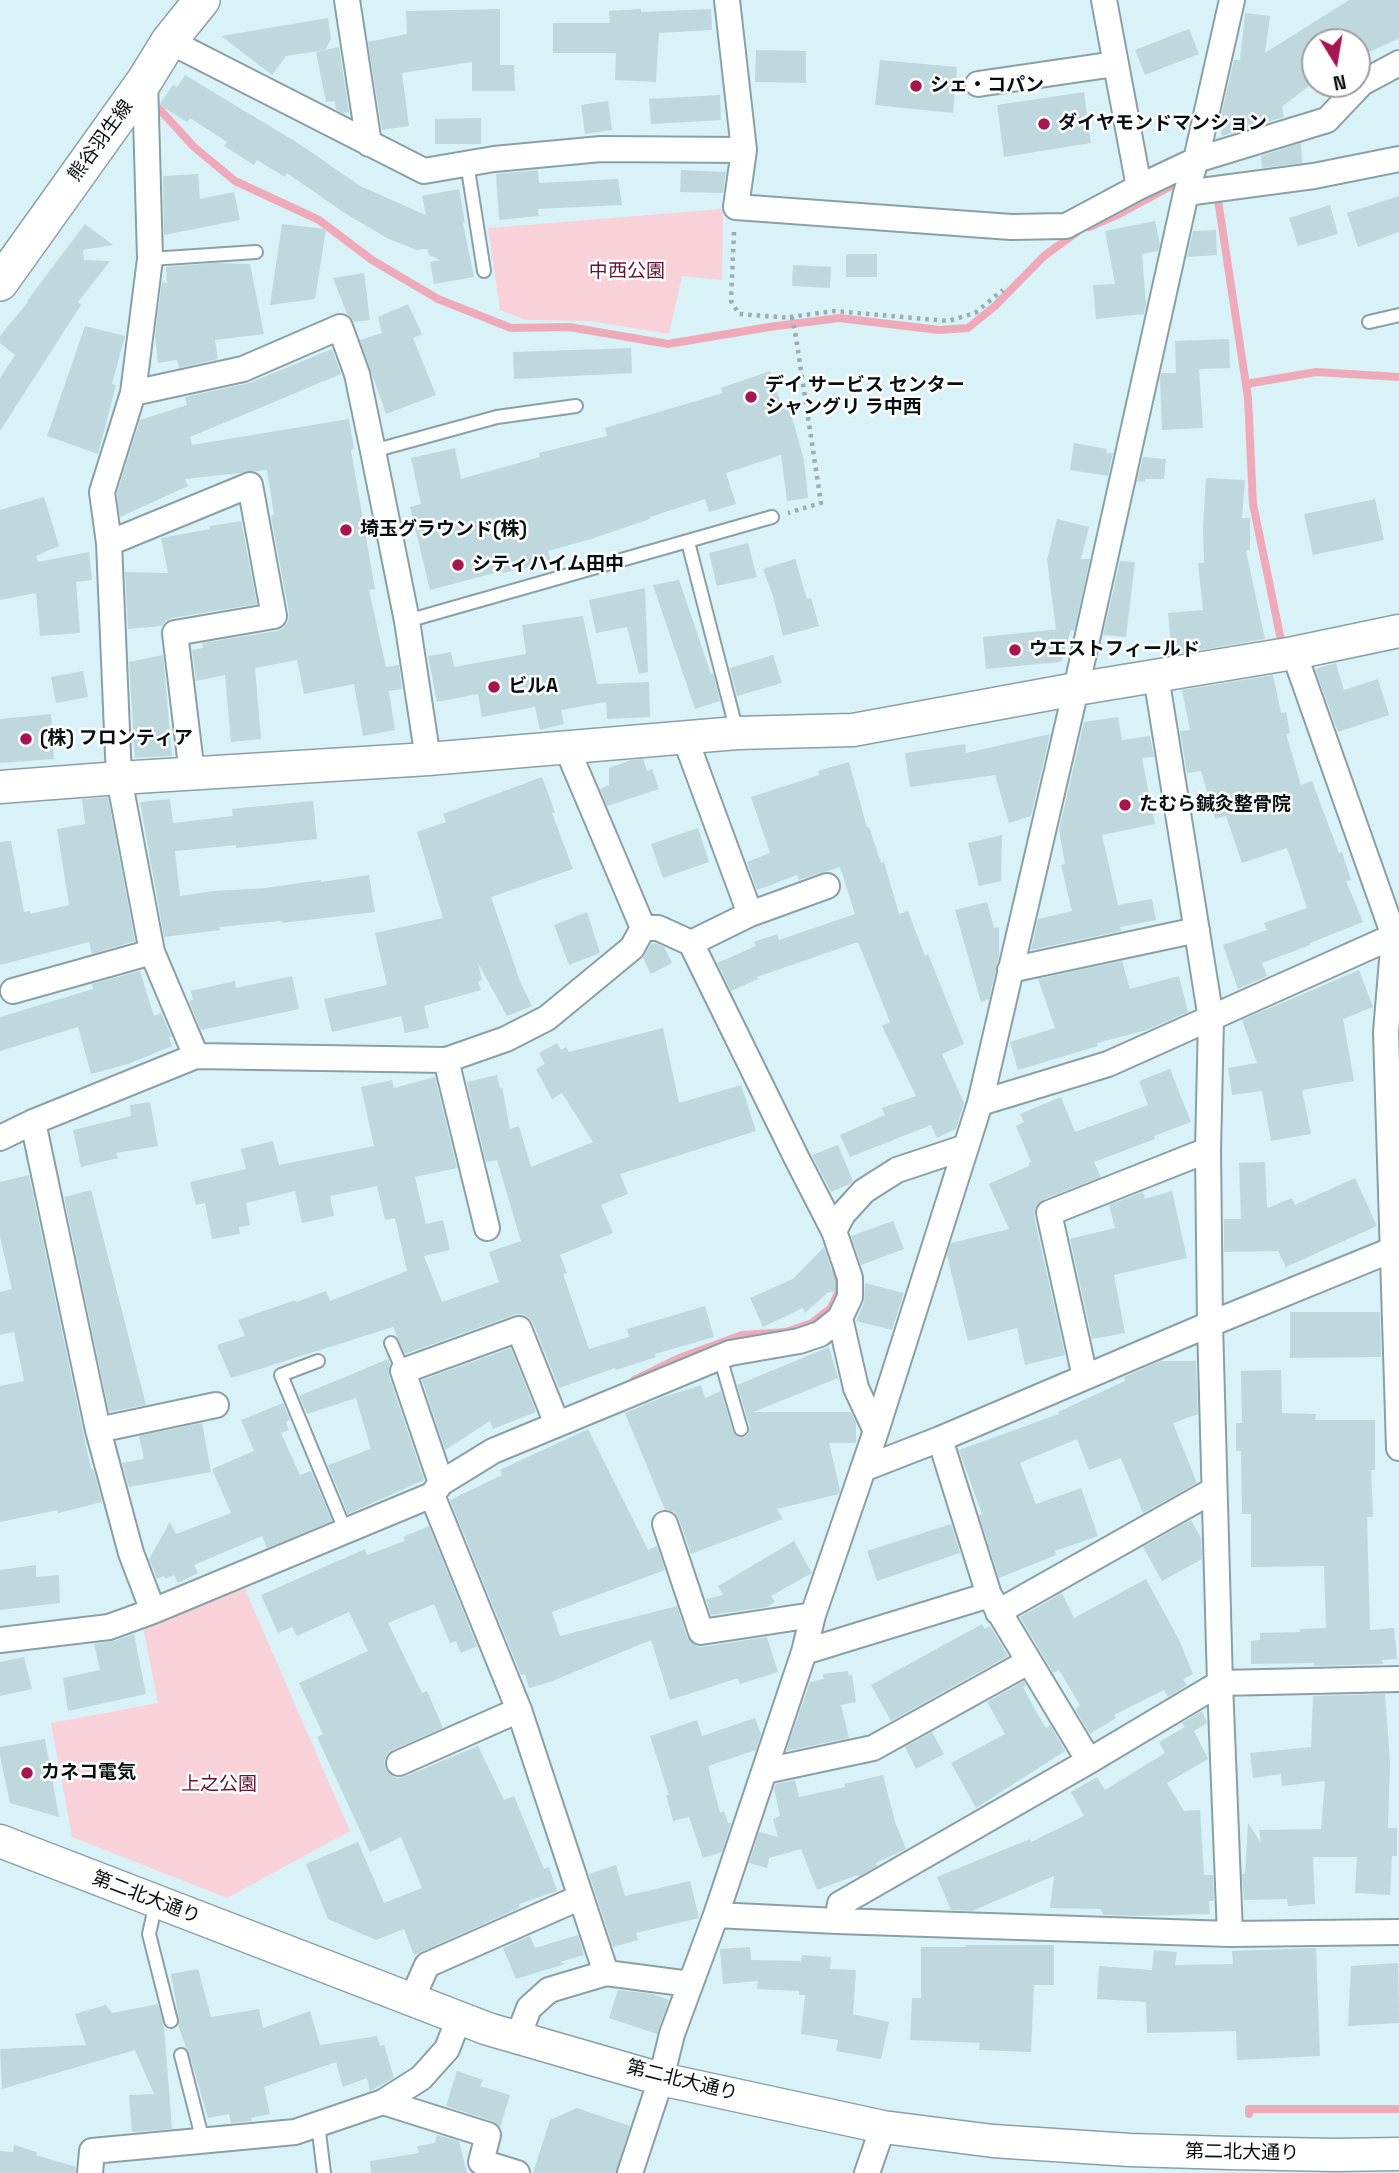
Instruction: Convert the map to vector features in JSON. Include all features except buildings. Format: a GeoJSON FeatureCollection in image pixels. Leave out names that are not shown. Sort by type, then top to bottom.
{"type":"FeatureCollection","features":[{"type":"Feature","properties":{"kind":"main road","name":"熊谷羽生線"},"geometry":{"type":"LineString","coordinates":[[0,282],[141,95],[169,41],[202,0]]}},
{"type":"Feature","properties":{"kind":"street"},"geometry":{"type":"LineString","coordinates":[[347,0],[369,144]]}},
{"type":"Feature","properties":{"kind":"street"},"geometry":{"type":"LineString","coordinates":[[727,0],[744,150],[736,207],[1011,227],[1066,226],[1195,161],[1327,120],[1362,83],[1399,63]]}},
{"type":"Feature","properties":{"kind":"street"},"geometry":{"type":"LineString","coordinates":[[1104,0],[1139,187]]}},
{"type":"Feature","properties":{"kind":"street"},"geometry":{"type":"LineString","coordinates":[[631,2173],[673,2034],[765,1771],[804,1652],[813,1615],[876,1431],[980,1103],[1232,0]]}},
{"type":"Feature","properties":{"kind":"street"},"geometry":{"type":"LineString","coordinates":[[169,41],[424,171],[494,159],[601,149],[744,150]]}},
{"type":"Feature","properties":{"kind":"street"},"geometry":{"type":"LineString","coordinates":[[978,84],[1115,64]]}},
{"type":"Feature","properties":{"kind":"street"},"geometry":{"type":"LineString","coordinates":[[141,95],[150,259],[133,393],[102,492],[109,542],[119,778],[152,952],[196,1056]]}},
{"type":"Feature","properties":{"kind":"street"},"geometry":{"type":"LineString","coordinates":[[1186,193],[1314,176],[1399,159]]}},
{"type":"Feature","properties":{"kind":"street"},"geometry":{"type":"LineString","coordinates":[[133,393],[243,369],[340,327],[357,374],[373,451],[407,621],[428,759]]}},
{"type":"Feature","properties":{"kind":"street"},"geometry":{"type":"LineString","coordinates":[[109,542],[250,485],[274,616],[174,633],[192,774]]}},
{"type":"Feature","properties":{"kind":"street"},"geometry":{"type":"LineString","coordinates":[[0,787],[428,759],[737,733],[853,730],[1294,653],[1399,631]]}},
{"type":"Feature","properties":{"kind":"street"},"geometry":{"type":"LineString","coordinates":[[1294,653],[1394,936],[1392,1031],[1399,1448]]}},
{"type":"Feature","properties":{"kind":"street"},"geometry":{"type":"LineString","coordinates":[[1156,676],[1210,1019],[1210,1324],[1230,1934]]}},
{"type":"Feature","properties":{"kind":"street"},"geometry":{"type":"LineString","coordinates":[[685,738],[750,914]]}},
{"type":"Feature","properties":{"kind":"street"},"geometry":{"type":"LineString","coordinates":[[566,746],[643,928]]}},
{"type":"Feature","properties":{"kind":"street"},"geometry":{"type":"LineString","coordinates":[[691,943],[750,914],[827,886]]}},
{"type":"Feature","properties":{"kind":"street"},"geometry":{"type":"LineString","coordinates":[[0,1640],[109,1627],[153,1611],[436,1489],[493,1451],[730,1353],[799,1341],[820,1334],[840,1318],[850,1297],[850,1278],[834,1231],[691,943],[658,928],[643,928]]}},
{"type":"Feature","properties":{"kind":"street"},"geometry":{"type":"LineString","coordinates":[[0,1138],[196,1056],[446,1060],[506,1039],[547,1018],[632,948],[643,928]]}},
{"type":"Feature","properties":{"kind":"street"},"geometry":{"type":"LineString","coordinates":[[1010,970],[1196,930]]}},
{"type":"Feature","properties":{"kind":"street"},"geometry":{"type":"LineString","coordinates":[[980,1103],[1108,1064],[1394,936]]}},
{"type":"Feature","properties":{"kind":"street"},"geometry":{"type":"LineString","coordinates":[[13,991],[152,952]]}},
{"type":"Feature","properties":{"kind":"street"},"geometry":{"type":"LineString","coordinates":[[446,1060],[487,1228]]}},
{"type":"Feature","properties":{"kind":"street"},"geometry":{"type":"LineString","coordinates":[[33,1122],[98,1430],[131,1553],[153,1611]]}},
{"type":"Feature","properties":{"kind":"street"},"geometry":{"type":"LineString","coordinates":[[834,1231],[843,1214],[864,1191],[897,1170],[966,1147]]}},
{"type":"Feature","properties":{"kind":"street"},"geometry":{"type":"LineString","coordinates":[[1085,1377],[1049,1213],[1208,1150]]}},
{"type":"Feature","properties":{"kind":"street"},"geometry":{"type":"LineString","coordinates":[[863,1469],[1396,1248]]}},
{"type":"Feature","properties":{"kind":"street"},"geometry":{"type":"LineString","coordinates":[[840,1318],[856,1388],[876,1431]]}},
{"type":"Feature","properties":{"kind":"street"},"geometry":{"type":"LineString","coordinates":[[557,1424],[519,1329],[403,1371],[436,1489],[519,1710],[606,1973]]}},
{"type":"Feature","properties":{"kind":"street"},"geometry":{"type":"LineString","coordinates":[[98,1430],[216,1405]]}},
{"type":"Feature","properties":{"kind":"street"},"geometry":{"type":"LineString","coordinates":[[940,1439],[994,1603],[1089,1761]]}},
{"type":"Feature","properties":{"kind":"street"},"geometry":{"type":"LineString","coordinates":[[804,1652],[994,1603],[1214,1490]]}},
{"type":"Feature","properties":{"kind":"street"},"geometry":{"type":"LineString","coordinates":[[665,1524],[701,1632],[813,1615]]}},
{"type":"Feature","properties":{"kind":"street"},"geometry":{"type":"LineString","coordinates":[[765,1771],[873,1748],[1028,1662]]}},
{"type":"Feature","properties":{"kind":"street"},"geometry":{"type":"LineString","coordinates":[[837,1921],[840,1904],[1220,1683],[1399,1679]]}},
{"type":"Feature","properties":{"kind":"street"},"geometry":{"type":"LineString","coordinates":[[399,1763],[519,1710]]}},
{"type":"Feature","properties":{"kind":"street","name":"第二北大通り"},"geometry":{"type":"LineString","coordinates":[[0,1841],[488,2029],[661,2078],[883,2127],[993,2141],[1130,2150],[1231,2163],[1335,2155],[1399,2154]]}},
{"type":"Feature","properties":{"kind":"street"},"geometry":{"type":"LineString","coordinates":[[412,1999],[427,1965],[581,1897]]}},
{"type":"Feature","properties":{"kind":"street"},"geometry":{"type":"LineString","coordinates":[[716,1915],[1230,1934],[1399,1932]]}},
{"type":"Feature","properties":{"kind":"street"},"geometry":{"type":"LineString","coordinates":[[518,2037],[529,2008],[549,1990],[606,1973],[690,1984]]}},
{"type":"Feature","properties":{"kind":"street"},"geometry":{"type":"LineString","coordinates":[[90,2173],[92,2151],[295,2132],[383,2102],[421,2078],[447,2049],[459,2018]]}},
{"type":"Feature","properties":{"kind":"street"},"geometry":{"type":"LineString","coordinates":[[383,2102],[488,2135],[481,2162],[517,2173]]}},
{"type":"Feature","properties":{"kind":"street"},"geometry":{"type":"LineString","coordinates":[[867,2173],[883,2127]]}},
{"type":"Feature","properties":{"kind":"lane"},"geometry":{"type":"LineString","coordinates":[[467,163],[484,271]]}},
{"type":"Feature","properties":{"kind":"lane"},"geometry":{"type":"LineString","coordinates":[[150,259],[256,252]]}},
{"type":"Feature","properties":{"kind":"lane"},"geometry":{"type":"LineString","coordinates":[[1369,322],[1399,315]]}},
{"type":"Feature","properties":{"kind":"lane"},"geometry":{"type":"LineString","coordinates":[[373,451],[497,417],[576,406]]}},
{"type":"Feature","properties":{"kind":"lane"},"geometry":{"type":"LineString","coordinates":[[407,621],[772,517]]}},
{"type":"Feature","properties":{"kind":"lane"},"geometry":{"type":"LineString","coordinates":[[688,542],[737,733]]}},
{"type":"Feature","properties":{"kind":"lane"},"geometry":{"type":"LineString","coordinates":[[391,1343],[403,1371]]}},
{"type":"Feature","properties":{"kind":"lane"},"geometry":{"type":"LineString","coordinates":[[720,1357],[741,1429]]}},
{"type":"Feature","properties":{"kind":"lane"},"geometry":{"type":"LineString","coordinates":[[318,1362],[281,1375],[345,1530]]}},
{"type":"Feature","properties":{"kind":"lane"},"geometry":{"type":"LineString","coordinates":[[157,1901],[149,1934],[171,2021]]}},
{"type":"Feature","properties":{"kind":"lane"},"geometry":{"type":"LineString","coordinates":[[181,2055],[203,2141]]}},
{"type":"Feature","properties":{"kind":"lane"},"geometry":{"type":"LineString","coordinates":[[318,2124],[324,2173]]}},
{"type":"Feature","properties":{"kind":"path"},"geometry":{"type":"LineString","coordinates":[[736,207],[731,301],[739,314],[790,318],[834,311],[948,321],[975,313],[1003,290]]}},
{"type":"Feature","properties":{"kind":"path"},"geometry":{"type":"LineString","coordinates":[[772,517],[821,503],[790,318]]}},
{"type":"Feature","properties":{"kind":"green space","name":"中西公園"},"geometry":{"type":"Polygon","coordinates":[[[723,209],[722,280],[682,276],[669,334],[589,321],[526,320],[500,310],[488,228],[723,209]]]}},
{"type":"Feature","properties":{"kind":"green space","name":"上之公園"},"geometry":{"type":"Polygon","coordinates":[[[244,1587],[350,1831],[227,1898],[72,1837],[51,1723],[158,1703],[143,1627],[244,1587]]]}},
{"type":"Feature","properties":{"kind":"waterway"},"geometry":{"type":"LineString","coordinates":[[152,101],[194,147],[235,181],[319,220],[372,260],[438,299],[511,328],[569,327],[668,344],[839,318],[939,330],[968,328],[995,306],[1044,256],[1077,232]]}},
{"type":"Feature","properties":{"kind":"waterway"},"geometry":{"type":"LineString","coordinates":[[1089,227],[1184,179]]}},
{"type":"Feature","properties":{"kind":"waterway"},"geometry":{"type":"LineString","coordinates":[[1218,200],[1248,398],[1253,504],[1281,640]]}},
{"type":"Feature","properties":{"kind":"waterway"},"geometry":{"type":"LineString","coordinates":[[1246,384],[1316,372],[1399,377]]}},
{"type":"Feature","properties":{"kind":"waterway"},"geometry":{"type":"LineString","coordinates":[[634,1380],[677,1359],[742,1335],[786,1332],[812,1323],[831,1308],[838,1293],[836,1270]]}},
{"type":"Feature","properties":{"kind":"waterway"},"geometry":{"type":"LineString","coordinates":[[1249,2114],[1249,2109],[1397,2109]]}},
{"type":"Feature","properties":{"kind":"place","name":"シェ・コパン"},"geometry":{"type":"Point","coordinates":[916,86]}},
{"type":"Feature","properties":{"kind":"place","name":"ダイヤモンドマンション"},"geometry":{"type":"Point","coordinates":[1044,124]}},
{"type":"Feature","properties":{"kind":"place","name":"デイ サービス センター シャングリ ラ中西"},"geometry":{"type":"Point","coordinates":[751,397]}},
{"type":"Feature","properties":{"kind":"place","name":"埼玉グラウンド(株)"},"geometry":{"type":"Point","coordinates":[346,530]}},
{"type":"Feature","properties":{"kind":"place","name":"シティハイム田中"},"geometry":{"type":"Point","coordinates":[458,565]}},
{"type":"Feature","properties":{"kind":"place","name":"ウエストフィールド"},"geometry":{"type":"Point","coordinates":[1015,650]}},
{"type":"Feature","properties":{"kind":"place","name":"ビルA"},"geometry":{"type":"Point","coordinates":[494,687]}},
{"type":"Feature","properties":{"kind":"place","name":"(株) フロンティア"},"geometry":{"type":"Point","coordinates":[26,739]}},
{"type":"Feature","properties":{"kind":"place","name":"たむら鍼灸整骨院"},"geometry":{"type":"Point","coordinates":[1125,805]}},
{"type":"Feature","properties":{"kind":"place","name":"カネコ電気"},"geometry":{"type":"Point","coordinates":[27,1773]}}]}
